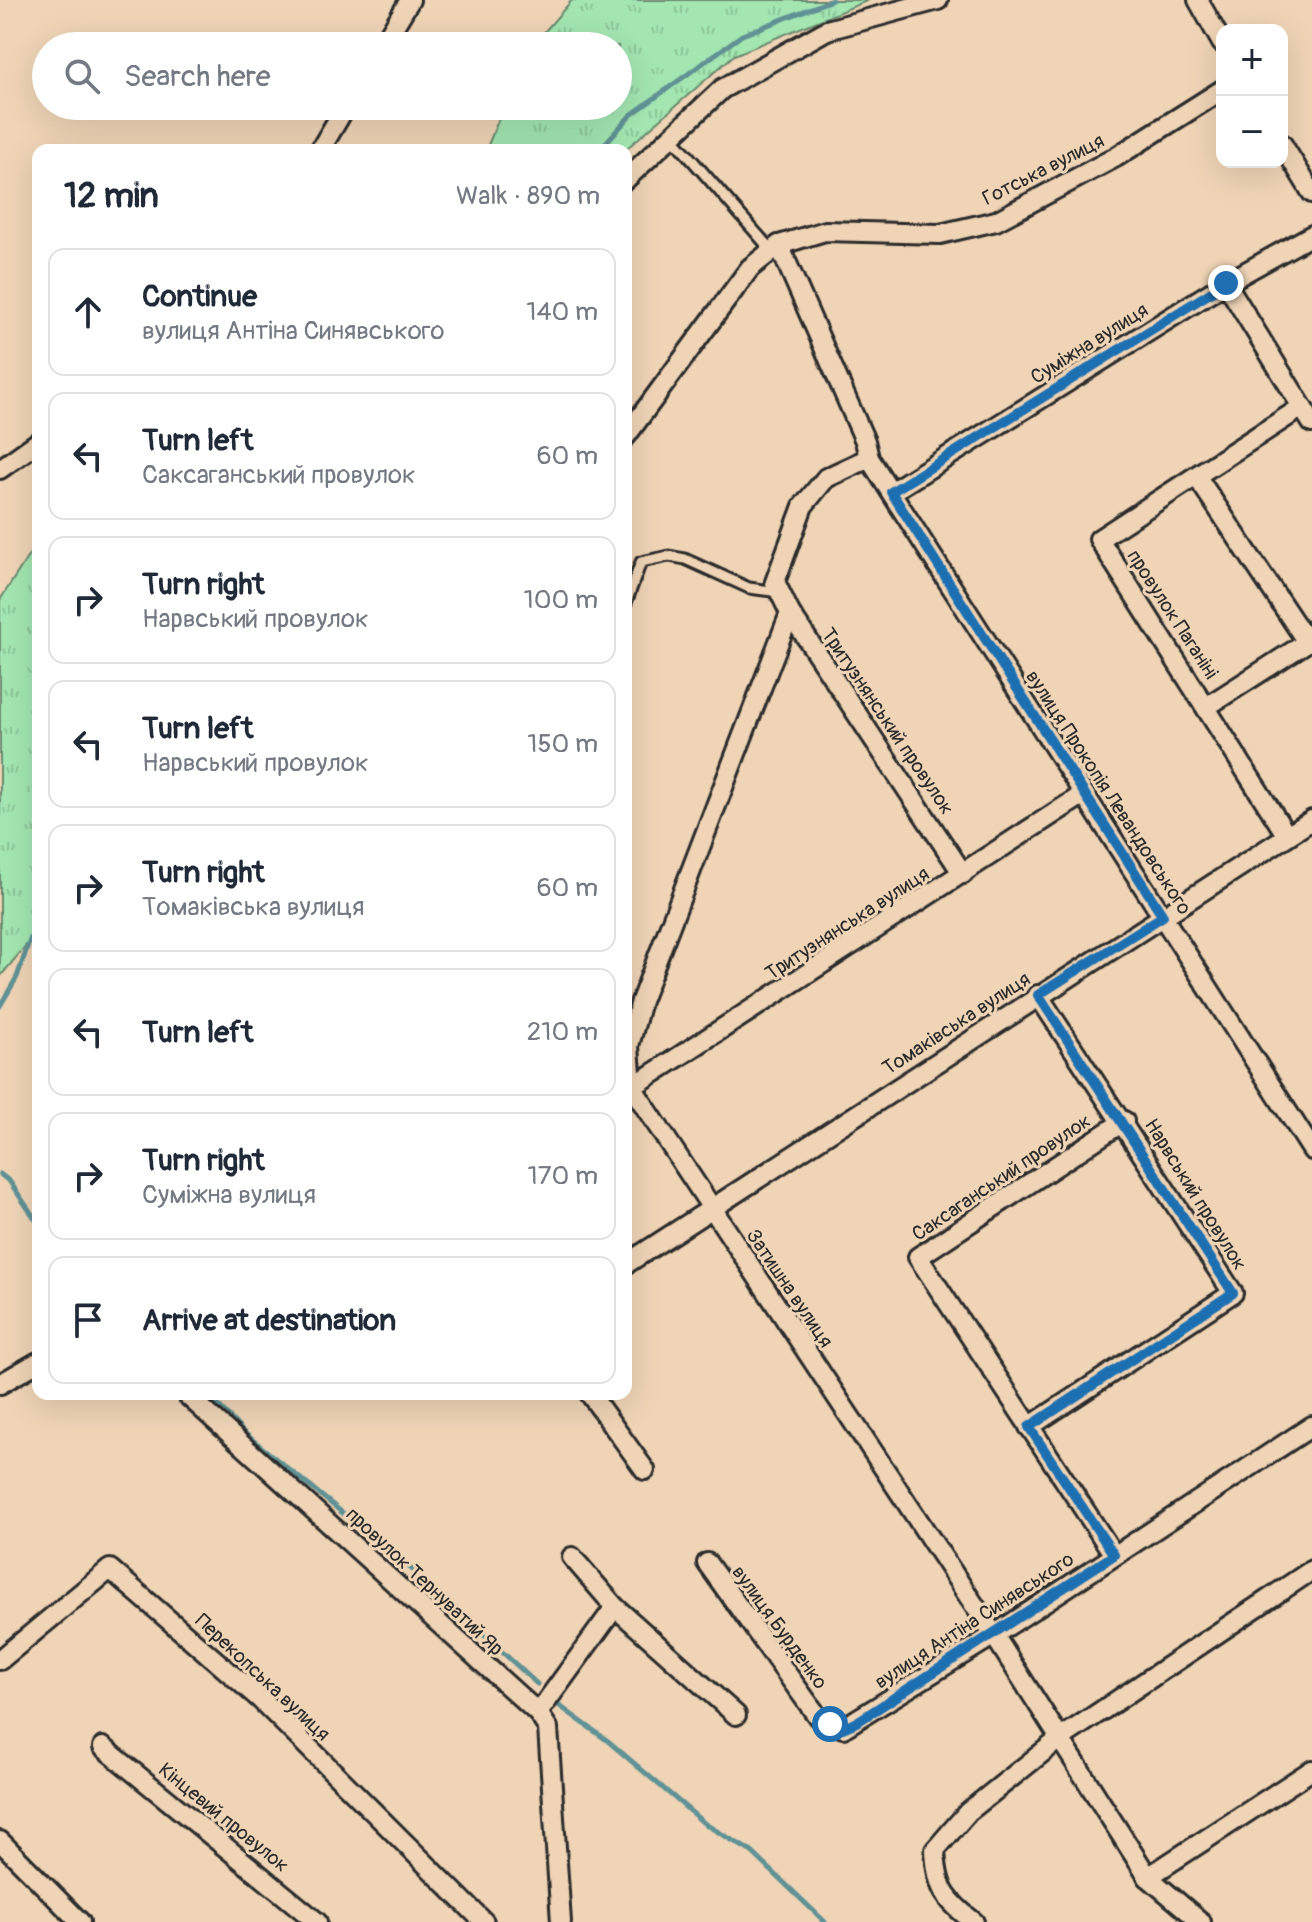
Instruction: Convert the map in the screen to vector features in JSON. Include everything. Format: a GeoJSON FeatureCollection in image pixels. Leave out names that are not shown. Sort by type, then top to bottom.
{"type":"FeatureCollection","features":[{"type":"Feature","properties":{"kind":"street"},"geometry":{"type":"LineString","coordinates":[[391,32],[410,0]]}},
{"type":"Feature","properties":{"kind":"street"},"geometry":{"type":"LineString","coordinates":[[632,173],[722,89],[827,30],[938,0]]}},
{"type":"Feature","properties":{"kind":"street"},"geometry":{"type":"LineString","coordinates":[[1198,0],[1216,32]]}},
{"type":"Feature","properties":{"kind":"street","name":"Готська вулиця"},"geometry":{"type":"LineString","coordinates":[[632,428],[750,268],[776,248],[825,231],[940,234],[996,221],[1116,157],[1216,94]]}},
{"type":"Feature","properties":{"kind":"street"},"geometry":{"type":"LineString","coordinates":[[324,144],[338,120]]}},
{"type":"Feature","properties":{"kind":"street"},"geometry":{"type":"LineString","coordinates":[[1288,154],[1312,193]]}},
{"type":"Feature","properties":{"kind":"street","name":"Суміжна вулиця"},"geometry":{"type":"LineString","coordinates":[[891,492],[1226,283],[1312,235]]}},
{"type":"Feature","properties":{"kind":"street","name":"вулиця Прокопія Левандовського"},"geometry":{"type":"LineString","coordinates":[[776,248],[865,441],[869,458],[1312,1150]]}},
{"type":"Feature","properties":{"kind":"street"},"geometry":{"type":"LineString","coordinates":[[1226,283],[1307,415]]}},
{"type":"Feature","properties":{"kind":"street","name":"провулок Паганіні"},"geometry":{"type":"LineString","coordinates":[[1287,836],[1099,539],[1197,477],[1307,415]]}},
{"type":"Feature","properties":{"kind":"street"},"geometry":{"type":"LineString","coordinates":[[0,469],[32,446]]}},
{"type":"Feature","properties":{"kind":"street"},"geometry":{"type":"LineString","coordinates":[[779,592],[775,582],[777,571],[803,506],[826,478],[869,458]]}},
{"type":"Feature","properties":{"kind":"street"},"geometry":{"type":"LineString","coordinates":[[1197,477],[1310,640],[1206,707]]}},
{"type":"Feature","properties":{"kind":"street","name":"Тритузнянський провулок"},"geometry":{"type":"LineString","coordinates":[[779,592],[963,874]]}},
{"type":"Feature","properties":{"kind":"street","name":"Затишна вулиця"},"geometry":{"type":"LineString","coordinates":[[632,1035],[641,1001],[790,613]]}},
{"type":"Feature","properties":{"kind":"street","name":"Тритузнянська вулиця"},"geometry":{"type":"LineString","coordinates":[[632,1092],[1084,794]]}},
{"type":"Feature","properties":{"kind":"street","name":"Томаківська вулиця"},"geometry":{"type":"LineString","coordinates":[[632,1260],[1312,820]]}},
{"type":"Feature","properties":{"kind":"street","name":"Нарвський провулок"},"geometry":{"type":"LineString","coordinates":[[1029,1427],[1233,1293],[1124,1121],[1038,995]]}},
{"type":"Feature","properties":{"kind":"street","name":"Затишна вулиця"},"geometry":{"type":"LineString","coordinates":[[632,1094],[994,1635],[1148,1877],[1201,1922]]}},
{"type":"Feature","properties":{"kind":"street","name":"Саксаганський провулок"},"geometry":{"type":"LineString","coordinates":[[1114,1555],[918,1257],[1124,1121]]}},
{"type":"Feature","properties":{"kind":"street"},"geometry":{"type":"LineString","coordinates":[[0,1384],[32,1365]]}},
{"type":"Feature","properties":{"kind":"street","name":"провулок Тернуватий Яр"},"geometry":{"type":"LineString","coordinates":[[193,1400],[538,1713]]}},
{"type":"Feature","properties":{"kind":"street"},"geometry":{"type":"LineString","coordinates":[[594,1400],[645,1470]]}},
{"type":"Feature","properties":{"kind":"street","name":"вулиця Антіна Синявського"},"geometry":{"type":"LineString","coordinates":[[818,1717],[843,1728],[857,1722],[1312,1426]]}},
{"type":"Feature","properties":{"kind":"street"},"geometry":{"type":"LineString","coordinates":[[572,1557],[615,1607],[736,1715]]}},
{"type":"Feature","properties":{"kind":"street","name":"вулиця Бурденко"},"geometry":{"type":"LineString","coordinates":[[707,1563],[818,1717]]}},
{"type":"Feature","properties":{"kind":"street","name":"Перекопська вулиця"},"geometry":{"type":"LineString","coordinates":[[0,1660],[110,1569],[261,1700],[484,1922]]}},
{"type":"Feature","properties":{"kind":"street"},"geometry":{"type":"LineString","coordinates":[[974,1922],[945,1896],[936,1877],[935,1850],[968,1812],[1058,1740],[1312,1570]]}},
{"type":"Feature","properties":{"kind":"street"},"geometry":{"type":"LineString","coordinates":[[561,1922],[548,1728],[538,1713],[615,1607]]}},
{"type":"Feature","properties":{"kind":"street","name":"Кінцевий провулок"},"geometry":{"type":"LineString","coordinates":[[103,1747],[317,1922]]}},
{"type":"Feature","properties":{"kind":"street"},"geometry":{"type":"LineString","coordinates":[[1148,1877],[1312,1770]]}},
{"type":"Feature","properties":{"kind":"street"},"geometry":{"type":"LineString","coordinates":[[2,1848],[80,1922]]}},
{"type":"Feature","properties":{"kind":"lane"},"geometry":{"type":"LineString","coordinates":[[671,136],[776,248]]}},
{"type":"Feature","properties":{"kind":"lane"},"geometry":{"type":"LineString","coordinates":[[632,587],[641,562],[669,556],[685,559],[749,588],[779,592]]}},
{"type":"Feature","properties":{"kind":"green space"},"geometry":{"type":"Polygon","coordinates":[[[572,0],[869,0],[734,55],[632,144],[488,144],[498,120],[632,120],[632,32],[544,32],[572,0]]]}},
{"type":"Feature","properties":{"kind":"green space"},"geometry":{"type":"Polygon","coordinates":[[[32,550],[32,938],[0,977],[0,600],[32,550]]]}},
{"type":"Feature","properties":{"kind":"waterway"},"geometry":{"type":"LineString","coordinates":[[632,114],[742,35],[832,0]]}},
{"type":"Feature","properties":{"kind":"waterway"},"geometry":{"type":"LineString","coordinates":[[604,144],[626,120]]}},
{"type":"Feature","properties":{"kind":"waterway"},"geometry":{"type":"LineString","coordinates":[[0,1006],[17,977],[32,934]]}},
{"type":"Feature","properties":{"kind":"waterway"},"geometry":{"type":"LineString","coordinates":[[0,1174],[10,1182],[32,1214]]}},
{"type":"Feature","properties":{"kind":"waterway"},"geometry":{"type":"LineString","coordinates":[[214,1400],[243,1432],[419,1575],[537,1684]]}},
{"type":"Feature","properties":{"kind":"waterway"},"geometry":{"type":"LineString","coordinates":[[557,1704],[608,1741],[705,1824],[752,1852],[825,1922]]}},
{"type":"Feature","properties":{"kind":"route"},"geometry":{"type":"LineString","coordinates":[[830,1724],[843,1728],[857,1722],[1114,1555],[1029,1427],[1233,1293],[1124,1121],[1038,995],[1163,916],[891,492],[1226,283]]}}]}
